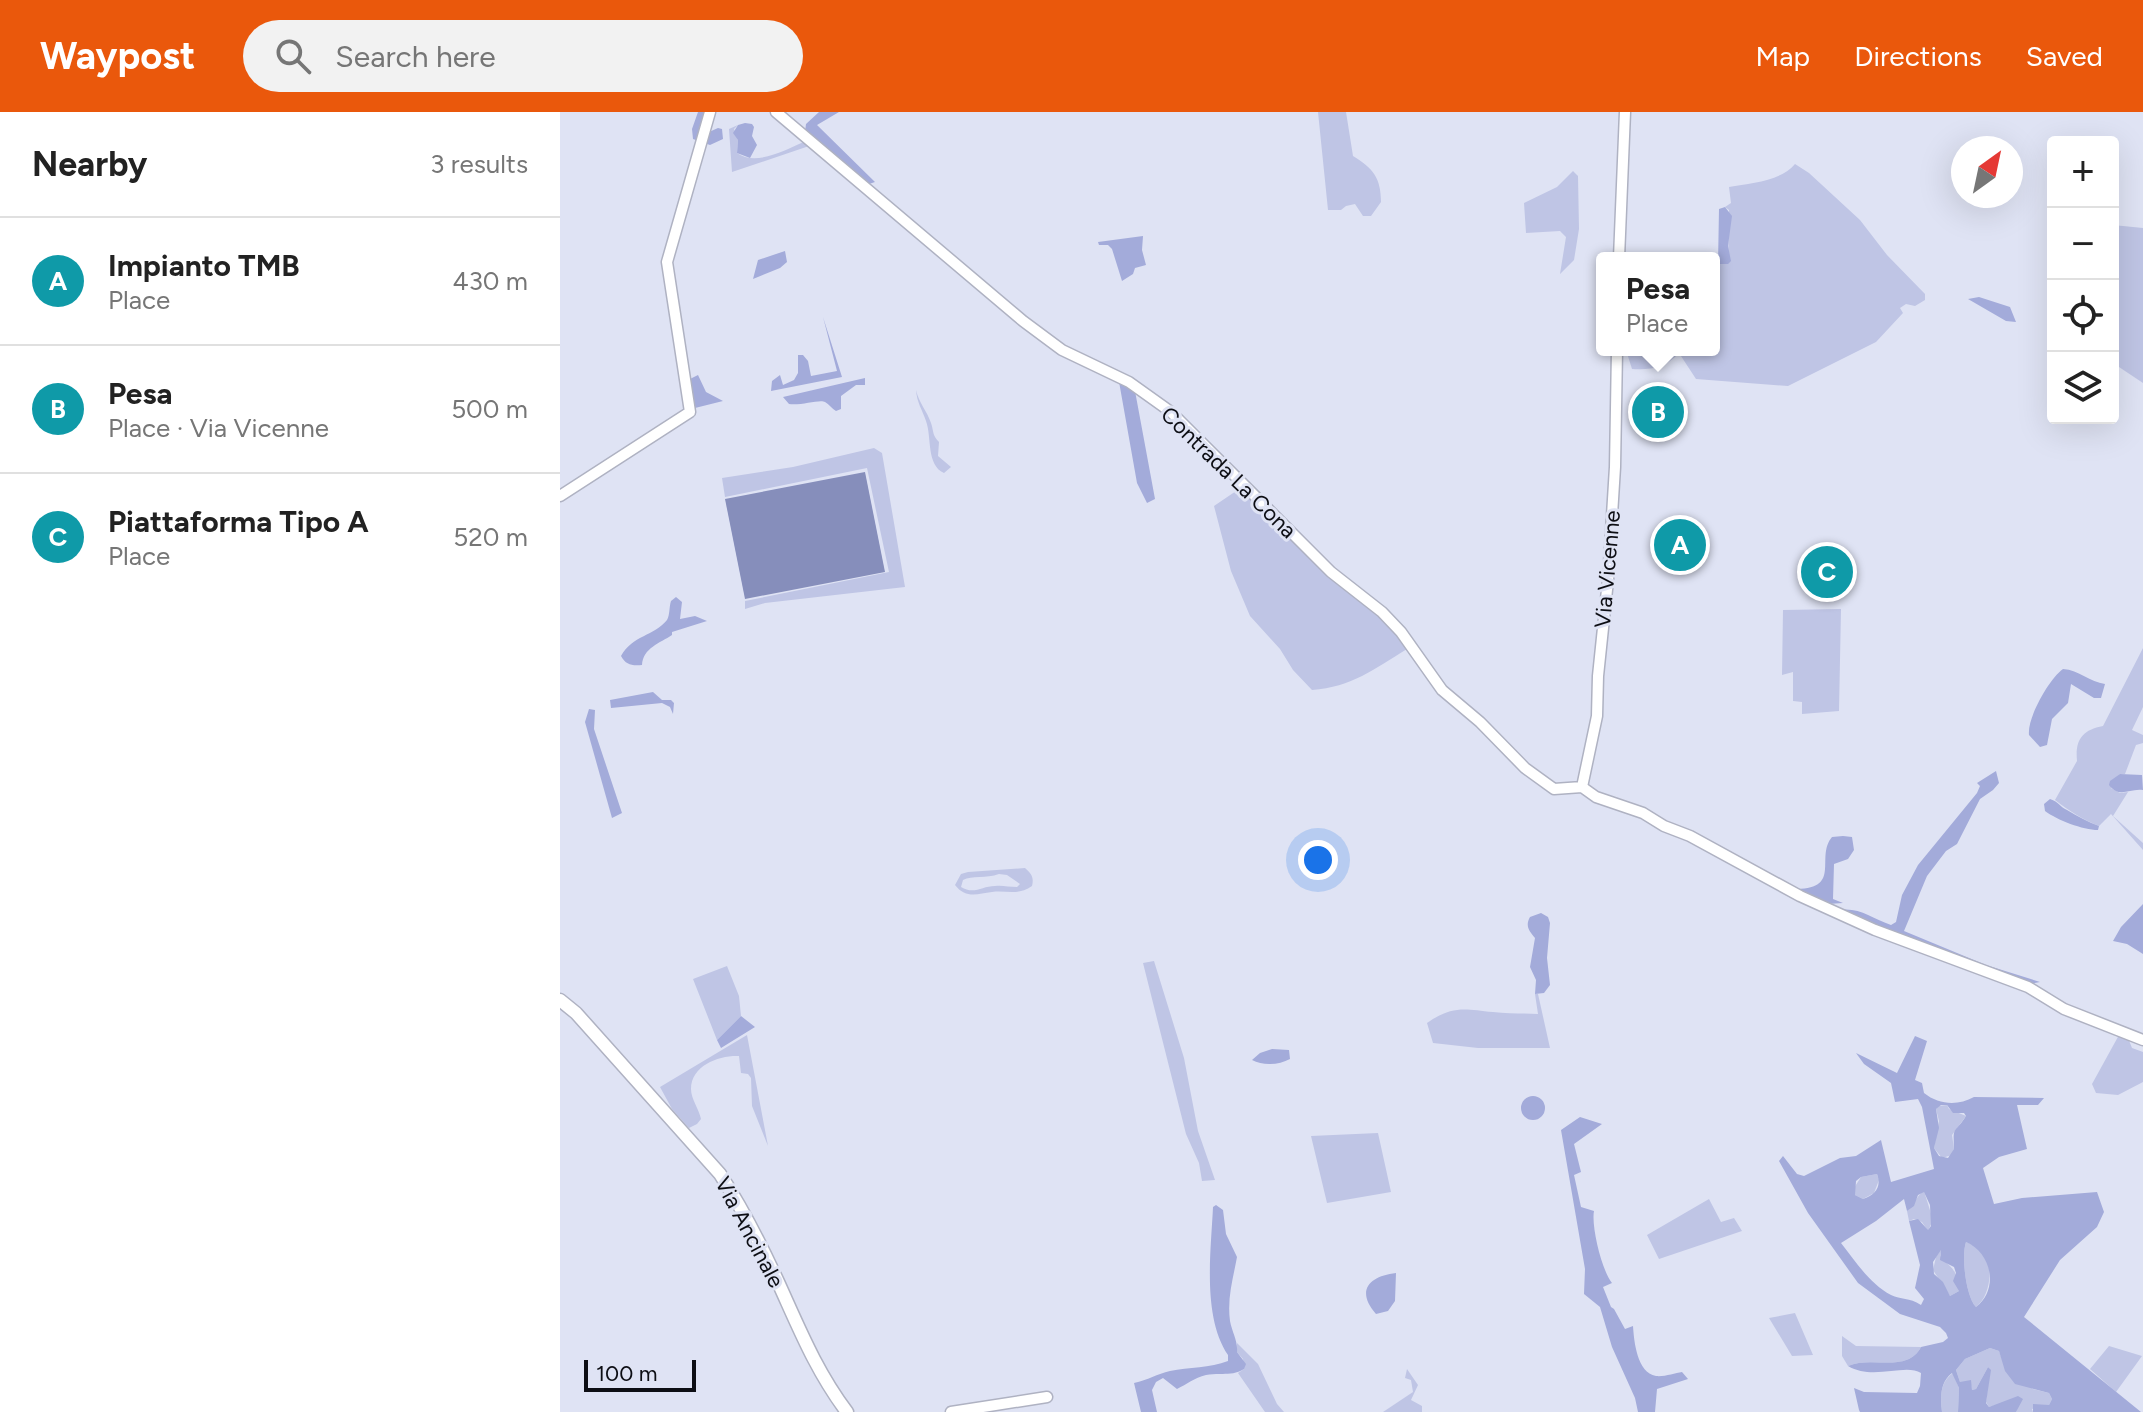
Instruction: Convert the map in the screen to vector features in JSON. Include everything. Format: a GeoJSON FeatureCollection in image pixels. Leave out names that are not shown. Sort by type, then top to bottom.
{"type":"FeatureCollection","features":[{"type":"Feature","properties":{"kind":"main road","name":"Via Ancinale"},"geometry":{"type":"LineString","coordinates":[[560,1000],[586,1024],[720,1174],[778,1282],[804,1344],[847,1412]]}},
{"type":"Feature","properties":{"kind":"street"},"geometry":{"type":"LineString","coordinates":[[560,496],[690,412],[667,262],[710,112]]}},
{"type":"Feature","properties":{"kind":"street","name":"Contrada La Cona"},"geometry":{"type":"LineString","coordinates":[[776,112],[1023,321],[1074,356],[1129,382],[1171,412],[1331,572],[1382,612],[1401,632],[1442,690],[1480,722],[1525,768],[1554,789],[1582,787],[1596,797],[1643,813],[1800,896],[1866,926],[2028,987],[2064,1009],[2143,1040]]}},
{"type":"Feature","properties":{"kind":"street"},"geometry":{"type":"LineString","coordinates":[[1619,252],[1625,112]]}},
{"type":"Feature","properties":{"kind":"street","name":"Via Vicenne"},"geometry":{"type":"LineString","coordinates":[[1582,787],[1597,716],[1615,467],[1617,356]]}},
{"type":"Feature","properties":{"kind":"street"},"geometry":{"type":"LineString","coordinates":[[951,1412],[1047,1397]]}},
{"type":"Feature","properties":{"kind":"shaded area"},"geometry":{"type":"Polygon","coordinates":[[[698,112],[708,112],[709,132],[722,129],[723,139],[710,145],[693,139],[692,129],[698,112]]]}},
{"type":"Feature","properties":{"kind":"shaded area"},"geometry":{"type":"Polygon","coordinates":[[[819,112],[839,112],[817,125],[875,182],[866,185],[805,132],[806,124],[819,112]]]}},
{"type":"Feature","properties":{"kind":"shaded area"},"geometry":{"type":"Polygon","coordinates":[[[1318,112],[1346,112],[1353,156],[1371,170],[1379,186],[1381,202],[1371,216],[1363,216],[1355,204],[1341,210],[1328,210],[1318,112]]]}},
{"type":"Feature","properties":{"kind":"shaded area"},"geometry":{"type":"Polygon","coordinates":[[[745,123],[754,127],[752,136],[757,145],[750,158],[737,153],[738,140],[733,133],[738,125],[745,123]]]}},
{"type":"Feature","properties":{"kind":"shaded area"},"geometry":{"type":"Polygon","coordinates":[[[738,125],[734,129],[738,140],[737,153],[745,157],[772,155],[806,141],[812,145],[732,172],[729,129],[738,125]]]}},
{"type":"Feature","properties":{"kind":"shaded area"},"geometry":{"type":"Polygon","coordinates":[[[1795,164],[1809,173],[1860,220],[1887,255],[1925,294],[1925,300],[1915,306],[1906,304],[1900,308],[1903,313],[1876,342],[1788,386],[1696,379],[1681,356],[1720,356],[1720,264],[1728,264],[1729,210],[1725,207],[1731,203],[1729,187],[1774,178],[1795,164]]]}},
{"type":"Feature","properties":{"kind":"shaded area"},"geometry":{"type":"Polygon","coordinates":[[[1573,171],[1578,176],[1579,229],[1574,260],[1560,274],[1566,237],[1560,231],[1526,233],[1524,203],[1557,187],[1573,171]]]}},
{"type":"Feature","properties":{"kind":"shaded area"},"geometry":{"type":"Polygon","coordinates":[[[1725,207],[1732,216],[1728,246],[1731,261],[1728,264],[1720,264],[1719,209],[1725,207]]]}},
{"type":"Feature","properties":{"kind":"shaded area"},"geometry":{"type":"Polygon","coordinates":[[[2119,226],[2143,228],[2143,383],[2119,367],[2119,226]]]}},
{"type":"Feature","properties":{"kind":"shaded area"},"geometry":{"type":"Polygon","coordinates":[[[1143,236],[1142,250],[1146,265],[1135,268],[1133,274],[1122,281],[1112,249],[1098,242],[1143,236]]]}},
{"type":"Feature","properties":{"kind":"shaded area"},"geometry":{"type":"Polygon","coordinates":[[[785,251],[787,262],[753,279],[758,260],[785,251]]]}},
{"type":"Feature","properties":{"kind":"shaded area"},"geometry":{"type":"Polygon","coordinates":[[[1979,297],[2010,307],[2016,322],[2006,321],[1968,299],[1979,297]]]}},
{"type":"Feature","properties":{"kind":"shaded area"},"geometry":{"type":"Polygon","coordinates":[[[823,317],[842,377],[771,391],[772,381],[780,375],[783,385],[794,380],[798,373],[798,355],[803,355],[808,361],[811,376],[837,371],[823,317]]]}},
{"type":"Feature","properties":{"kind":"shaded area"},"geometry":{"type":"Polygon","coordinates":[[[1628,356],[1676,356],[1658,367],[1632,369],[1628,356]]]}},
{"type":"Feature","properties":{"kind":"shaded area"},"geometry":{"type":"Polygon","coordinates":[[[698,375],[706,392],[723,401],[695,408],[690,379],[698,375]]]}},
{"type":"Feature","properties":{"kind":"shaded area"},"geometry":{"type":"Polygon","coordinates":[[[1118,376],[1135,391],[1155,499],[1147,503],[1137,483],[1118,376]]]}},
{"type":"Feature","properties":{"kind":"shaded area"},"geometry":{"type":"Polygon","coordinates":[[[865,378],[865,385],[856,385],[841,396],[841,409],[836,411],[822,401],[789,404],[783,397],[865,378]]]}},
{"type":"Feature","properties":{"kind":"shaded area"},"geometry":{"type":"Polygon","coordinates":[[[916,390],[939,442],[938,456],[951,467],[944,473],[934,464],[928,428],[916,390]]]}},
{"type":"Feature","properties":{"kind":"shaded area"},"geometry":{"type":"Polygon","coordinates":[[[874,448],[882,453],[905,587],[765,603],[745,609],[745,601],[889,572],[867,468],[725,497],[722,478],[793,467],[874,448]]]}},
{"type":"Feature","properties":{"kind":"shaded area"},"geometry":{"type":"Polygon","coordinates":[[[865,472],[885,572],[745,599],[725,499],[865,472]]]}},
{"type":"Feature","properties":{"kind":"shaded area"},"geometry":{"type":"Polygon","coordinates":[[[1242,487],[1383,616],[1407,649],[1351,681],[1312,690],[1250,616],[1231,571],[1214,506],[1242,487]]]}},
{"type":"Feature","properties":{"kind":"shaded area"},"geometry":{"type":"Polygon","coordinates":[[[676,597],[682,602],[680,619],[695,616],[707,621],[672,632],[645,654],[642,665],[627,663],[621,656],[626,649],[667,620],[671,601],[676,597]]]}},
{"type":"Feature","properties":{"kind":"shaded area"},"geometry":{"type":"Polygon","coordinates":[[[1841,609],[1839,711],[1802,714],[1802,702],[1793,701],[1793,672],[1782,675],[1783,610],[1841,609]]]}},
{"type":"Feature","properties":{"kind":"shaded area"},"geometry":{"type":"Polygon","coordinates":[[[2143,648],[2143,707],[2132,730],[2143,735],[2143,743],[2136,745],[2125,774],[2120,774],[2111,788],[2120,793],[2128,792],[2113,816],[2143,843],[2143,850],[2111,814],[2099,826],[2055,800],[2077,761],[2081,737],[2103,726],[2143,648]]]}},
{"type":"Feature","properties":{"kind":"shaded area"},"geometry":{"type":"Polygon","coordinates":[[[2063,669],[2105,684],[2101,698],[2094,698],[2071,684],[2068,703],[2052,719],[2047,745],[2040,747],[2029,735],[2029,728],[2035,709],[2063,669]]]}},
{"type":"Feature","properties":{"kind":"shaded area"},"geometry":{"type":"Polygon","coordinates":[[[653,692],[662,700],[674,703],[673,714],[670,707],[662,703],[611,708],[610,700],[653,692]]]}},
{"type":"Feature","properties":{"kind":"shaded area"},"geometry":{"type":"Polygon","coordinates":[[[589,709],[595,710],[594,729],[622,813],[612,818],[585,722],[589,709]]]}},
{"type":"Feature","properties":{"kind":"shaded area"},"geometry":{"type":"Polygon","coordinates":[[[1996,771],[1999,783],[1980,799],[1957,844],[1946,851],[1927,876],[1904,931],[1986,965],[2040,982],[2030,984],[1902,937],[1839,910],[1859,912],[1891,925],[1896,922],[1902,895],[1918,865],[1977,793],[1980,786],[1977,783],[1996,771]]]}},
{"type":"Feature","properties":{"kind":"shaded area"},"geometry":{"type":"Polygon","coordinates":[[[2120,774],[2142,775],[2143,790],[2121,792],[2113,789],[2110,781],[2120,774]]]}},
{"type":"Feature","properties":{"kind":"shaded area"},"geometry":{"type":"Polygon","coordinates":[[[2050,799],[2099,826],[2098,830],[2063,821],[2045,811],[2044,804],[2050,799]]]}},
{"type":"Feature","properties":{"kind":"shaded area"},"geometry":{"type":"Polygon","coordinates":[[[1832,837],[1852,837],[1854,850],[1848,859],[1834,864],[1833,899],[1843,903],[1828,904],[1797,889],[1819,883],[1825,870],[1827,845],[1832,837]]]}},
{"type":"Feature","properties":{"kind":"shaded area"},"geometry":{"type":"Polygon","coordinates":[[[1025,868],[1032,876],[1033,883],[1017,892],[968,894],[955,885],[961,874],[1025,868]],[[1007,875],[963,880],[961,887],[974,890],[990,886],[1017,887],[1020,884],[1007,875]]]}},
{"type":"Feature","properties":{"kind":"shaded area"},"geometry":{"type":"Polygon","coordinates":[[[2143,904],[2143,954],[2127,944],[2113,941],[2121,927],[2143,904]]]}},
{"type":"Feature","properties":{"kind":"shaded area"},"geometry":{"type":"Polygon","coordinates":[[[1541,913],[1548,917],[1550,923],[1547,958],[1550,985],[1544,993],[1535,994],[1536,980],[1530,967],[1535,938],[1529,931],[1528,923],[1530,917],[1541,913]]]}},
{"type":"Feature","properties":{"kind":"shaded area"},"geometry":{"type":"Polygon","coordinates":[[[1154,961],[1184,1058],[1198,1131],[1215,1180],[1202,1181],[1199,1163],[1186,1134],[1143,963],[1154,961]]]}},
{"type":"Feature","properties":{"kind":"shaded area"},"geometry":{"type":"Polygon","coordinates":[[[727,966],[739,996],[741,1016],[717,1040],[693,979],[727,966]]]}},
{"type":"Feature","properties":{"kind":"shaded area"},"geometry":{"type":"Polygon","coordinates":[[[1535,994],[1538,994],[1550,1048],[1478,1048],[1433,1043],[1427,1023],[1444,1013],[1466,1009],[1538,1014],[1535,994]]]}},
{"type":"Feature","properties":{"kind":"shaded area"},"geometry":{"type":"Polygon","coordinates":[[[741,1016],[755,1027],[721,1048],[717,1040],[741,1016]]]}},
{"type":"Feature","properties":{"kind":"shaded area"},"geometry":{"type":"Polygon","coordinates":[[[747,1035],[768,1146],[752,1106],[751,1078],[741,1073],[739,1056],[715,1060],[696,1074],[691,1093],[701,1119],[689,1128],[672,1109],[660,1087],[747,1035]]]}},
{"type":"Feature","properties":{"kind":"shaded area"},"geometry":{"type":"Polygon","coordinates":[[[2119,1035],[2128,1038],[2132,1048],[2143,1052],[2143,1082],[2118,1095],[2096,1093],[2092,1084],[2119,1035]]]}},
{"type":"Feature","properties":{"kind":"shaded area"},"geometry":{"type":"Polygon","coordinates":[[[1915,1036],[1927,1041],[1915,1080],[1922,1083],[1924,1093],[1936,1100],[1955,1103],[1974,1097],[2044,1098],[2038,1105],[2017,1105],[2027,1149],[1999,1157],[1983,1168],[1994,1204],[2022,1198],[2097,1192],[2104,1212],[2097,1227],[2060,1260],[2024,1317],[2141,1412],[2033,1412],[2033,1404],[2049,1405],[2052,1399],[2049,1393],[2015,1384],[2005,1371],[1999,1351],[1990,1348],[1965,1359],[1956,1370],[1960,1382],[1971,1380],[1972,1390],[1976,1389],[1988,1367],[1991,1370],[1986,1403],[1989,1407],[2018,1396],[2023,1399],[2016,1412],[1958,1412],[1959,1388],[1952,1373],[1943,1386],[1942,1412],[1860,1412],[1854,1388],[1864,1392],[1917,1393],[1921,1373],[1914,1370],[1868,1372],[1848,1366],[1907,1360],[1921,1347],[1948,1338],[1940,1327],[1900,1314],[1858,1283],[1808,1213],[1779,1161],[1783,1156],[1797,1174],[1804,1176],[1840,1158],[1856,1156],[1881,1140],[1891,1182],[1934,1169],[1918,1099],[1895,1102],[1891,1083],[1864,1064],[1856,1053],[1897,1073],[1915,1036]],[[1947,1105],[1936,1109],[1939,1128],[1934,1148],[1939,1156],[1948,1158],[1954,1149],[1955,1130],[1966,1116],[1964,1113],[1953,1113],[1947,1105]],[[1877,1174],[1856,1181],[1855,1195],[1863,1199],[1876,1190],[1879,1183],[1877,1174]],[[1924,1192],[1918,1195],[1914,1206],[1907,1211],[1904,1199],[1841,1243],[1876,1285],[1895,1297],[1921,1305],[1924,1299],[1915,1288],[1920,1265],[1909,1221],[1918,1219],[1928,1230],[1931,1226],[1930,1205],[1924,1192]],[[1966,1242],[1967,1286],[1976,1307],[1988,1291],[1987,1263],[1975,1247],[1966,1242]],[[1941,1250],[1933,1262],[1934,1274],[1943,1282],[1950,1296],[1959,1291],[1953,1281],[1956,1273],[1954,1267],[1940,1260],[1941,1250]]]}},
{"type":"Feature","properties":{"kind":"shaded area"},"geometry":{"type":"Polygon","coordinates":[[[1272,1049],[1289,1050],[1290,1059],[1271,1064],[1252,1060],[1260,1053],[1272,1049]]]}},
{"type":"Feature","properties":{"kind":"shaded area"},"geometry":{"type":"Polygon","coordinates":[[[1533,1096],[1541,1100],[1545,1108],[1541,1116],[1533,1120],[1525,1116],[1521,1108],[1525,1100],[1533,1096]]]}},
{"type":"Feature","properties":{"kind":"shaded area"},"geometry":{"type":"Polygon","coordinates":[[[1947,1105],[1949,1109],[1966,1116],[1952,1135],[1952,1155],[1942,1158],[1934,1148],[1939,1121],[1936,1109],[1947,1105]]]}},
{"type":"Feature","properties":{"kind":"shaded area"},"geometry":{"type":"Polygon","coordinates":[[[1580,1117],[1602,1124],[1574,1144],[1581,1172],[1574,1175],[1581,1207],[1594,1211],[1598,1248],[1612,1283],[1603,1287],[1611,1307],[1625,1329],[1633,1326],[1638,1356],[1650,1374],[1682,1372],[1688,1379],[1657,1389],[1655,1412],[1638,1412],[1600,1307],[1584,1294],[1585,1269],[1561,1130],[1580,1117]]]}},
{"type":"Feature","properties":{"kind":"shaded area"},"geometry":{"type":"Polygon","coordinates":[[[1378,1133],[1391,1192],[1327,1203],[1311,1136],[1378,1133]]]}},
{"type":"Feature","properties":{"kind":"shaded area"},"geometry":{"type":"Polygon","coordinates":[[[1877,1174],[1879,1180],[1874,1193],[1863,1199],[1855,1195],[1854,1188],[1861,1177],[1877,1174]]]}},
{"type":"Feature","properties":{"kind":"shaded area"},"geometry":{"type":"Polygon","coordinates":[[[1924,1191],[1933,1220],[1928,1231],[1922,1222],[1909,1221],[1907,1211],[1924,1191]]]}},
{"type":"Feature","properties":{"kind":"shaded area"},"geometry":{"type":"Polygon","coordinates":[[[1709,1199],[1721,1222],[1734,1218],[1742,1231],[1659,1259],[1647,1235],[1709,1199]]]}},
{"type":"Feature","properties":{"kind":"shaded area"},"geometry":{"type":"Polygon","coordinates":[[[1216,1205],[1223,1210],[1226,1234],[1237,1257],[1229,1313],[1237,1352],[1246,1364],[1239,1371],[1206,1375],[1177,1389],[1163,1378],[1156,1382],[1152,1390],[1157,1412],[1141,1412],[1134,1383],[1170,1371],[1228,1361],[1214,1322],[1211,1303],[1211,1244],[1213,1207],[1216,1205]]]}},
{"type":"Feature","properties":{"kind":"shaded area"},"geometry":{"type":"Polygon","coordinates":[[[1966,1242],[1984,1254],[1989,1269],[1988,1287],[1976,1307],[1965,1276],[1966,1242]]]}},
{"type":"Feature","properties":{"kind":"shaded area"},"geometry":{"type":"Polygon","coordinates":[[[1942,1248],[1940,1256],[1956,1274],[1958,1284],[1959,1291],[1950,1296],[1933,1270],[1942,1248]]]}},
{"type":"Feature","properties":{"kind":"shaded area"},"geometry":{"type":"Polygon","coordinates":[[[1396,1273],[1395,1301],[1388,1311],[1376,1314],[1367,1298],[1368,1286],[1379,1277],[1396,1273]]]}},
{"type":"Feature","properties":{"kind":"shaded area"},"geometry":{"type":"Polygon","coordinates":[[[1795,1313],[1813,1355],[1792,1356],[1769,1318],[1795,1313]]]}},
{"type":"Feature","properties":{"kind":"shaded area"},"geometry":{"type":"Polygon","coordinates":[[[1842,1336],[1856,1346],[1921,1347],[1907,1360],[1848,1366],[1842,1356],[1842,1336]]]}},
{"type":"Feature","properties":{"kind":"shaded area"},"geometry":{"type":"Polygon","coordinates":[[[1237,1343],[1258,1364],[1284,1412],[1265,1412],[1238,1373],[1244,1369],[1237,1343]]]}},
{"type":"Feature","properties":{"kind":"shaded area"},"geometry":{"type":"Polygon","coordinates":[[[2109,1346],[2142,1356],[2116,1392],[2090,1369],[2109,1346]]]}},
{"type":"Feature","properties":{"kind":"shaded area"},"geometry":{"type":"Polygon","coordinates":[[[1990,1348],[1999,1351],[2002,1359],[2033,1389],[2049,1393],[2052,1399],[2049,1405],[2032,1409],[2033,1412],[2016,1412],[2017,1409],[1996,1405],[1989,1407],[1986,1402],[1988,1367],[1976,1389],[1972,1390],[1971,1385],[1960,1382],[1956,1370],[1965,1359],[1990,1348]]]}},
{"type":"Feature","properties":{"kind":"shaded area"},"geometry":{"type":"Polygon","coordinates":[[[1407,1369],[1418,1385],[1411,1400],[1422,1406],[1422,1412],[1383,1412],[1413,1392],[1411,1380],[1405,1378],[1407,1369]]]}},
{"type":"Feature","properties":{"kind":"shaded area"},"geometry":{"type":"Polygon","coordinates":[[[1953,1373],[1959,1388],[1958,1412],[1942,1412],[1942,1390],[1953,1373]]]}},
{"type":"Feature","properties":{"kind":"place","name":"Pesa"},"geometry":{"type":"Point","coordinates":[1658,412]}},
{"type":"Feature","properties":{"kind":"place","name":"Impianto TMB"},"geometry":{"type":"Point","coordinates":[1680,545]}},
{"type":"Feature","properties":{"kind":"place","name":"Piattaforma Tipo A"},"geometry":{"type":"Point","coordinates":[1827,572]}}]}
